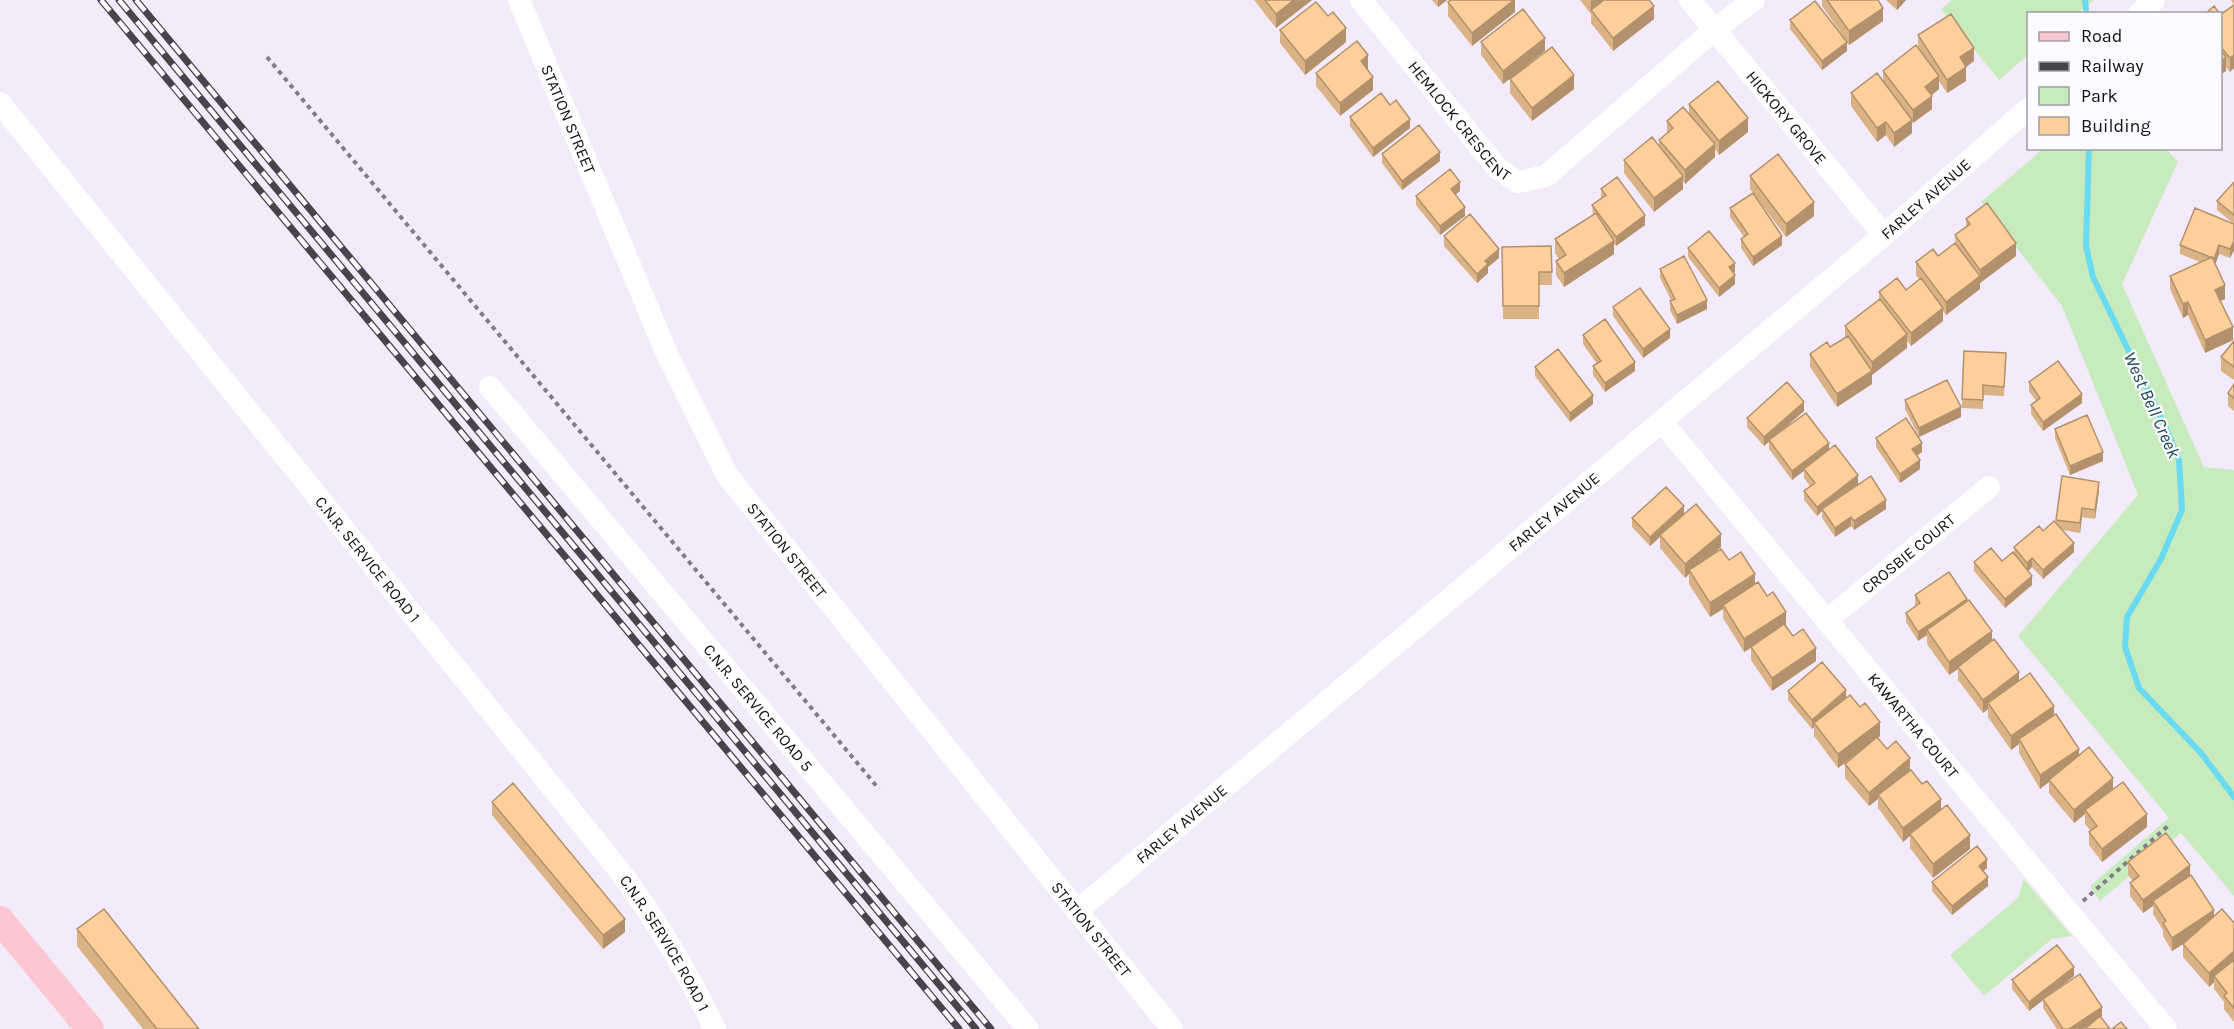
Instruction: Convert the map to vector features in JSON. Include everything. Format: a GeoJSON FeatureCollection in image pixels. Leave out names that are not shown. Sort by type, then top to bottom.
{"type":"FeatureCollection","features":[{"type":"Feature","properties":{"kind":"main road"},"geometry":{"type":"LineString","coordinates":[[0,920],[90,1029]]}},
{"type":"Feature","properties":{"kind":"street","name":"STATION STREET"},"geometry":{"type":"LineString","coordinates":[[519,0],[667,354],[728,476],[1172,1029]]}},
{"type":"Feature","properties":{"kind":"street","name":"HEMLOCK CRESCENT"},"geometry":{"type":"LineString","coordinates":[[1361,0],[1498,169],[1518,182],[1546,176],[1714,30],[1754,0]]}},
{"type":"Feature","properties":{"kind":"street","name":"HICKORY GROVE"},"geometry":{"type":"LineString","coordinates":[[1690,0],[1884,235]]}},
{"type":"Feature","properties":{"kind":"street"},"geometry":{"type":"LineString","coordinates":[[2141,12],[2154,0]]}},
{"type":"Feature","properties":{"kind":"street","name":"C.N.R. SERVICE ROAD 1"},"geometry":{"type":"LineString","coordinates":[[0,103],[615,865],[648,908],[694,985],[715,1029]]}},
{"type":"Feature","properties":{"kind":"street","name":"FARLEY AVENUE"},"geometry":{"type":"LineString","coordinates":[[1077,911],[1884,235],[2027,110]]}},
{"type":"Feature","properties":{"kind":"street","name":"C.N.R. SERVICE ROAD 5"},"geometry":{"type":"LineString","coordinates":[[490,387],[1028,1029]]}},
{"type":"Feature","properties":{"kind":"street","name":"KAWARTHA COURT"},"geometry":{"type":"LineString","coordinates":[[1662,422],[2166,1029]]}},
{"type":"Feature","properties":{"kind":"street","name":"CROSBIE COURT"},"geometry":{"type":"LineString","coordinates":[[1827,620],[1989,487]]}},
{"type":"Feature","properties":{"kind":"path"},"geometry":{"type":"LineString","coordinates":[[267,57],[879,789]]}},
{"type":"Feature","properties":{"kind":"path"},"geometry":{"type":"LineString","coordinates":[[2085,899],[2168,826]]}},
{"type":"Feature","properties":{"kind":"green space"},"geometry":{"type":"Polygon","coordinates":[[[1952,0],[2094,0],[2079,12],[2027,12],[2027,56],[1999,80],[1941,9],[1952,0]]]}},
{"type":"Feature","properties":{"kind":"green space"},"geometry":{"type":"Polygon","coordinates":[[[2042,150],[2167,150],[2178,162],[2122,284],[2204,467],[2234,470],[2234,896],[2181,833],[2100,901],[2090,886],[2169,818],[2018,636],[2138,495],[2062,306],[1981,202],[2042,150]]]}},
{"type":"Feature","properties":{"kind":"green space"},"geometry":{"type":"Polygon","coordinates":[[[2024,879],[2072,936],[2052,939],[1984,996],[1950,955],[2018,898],[2024,879]]]}},
{"type":"Feature","properties":{"kind":"building"},"geometry":{"type":"Polygon","coordinates":[[[1265,0],[1294,0],[1276,14],[1265,0]]]}},
{"type":"Feature","properties":{"kind":"building"},"geometry":{"type":"Polygon","coordinates":[[[1451,0],[1514,0],[1472,33],[1448,2],[1451,0]]]}},
{"type":"Feature","properties":{"kind":"building"},"geometry":{"type":"Polygon","coordinates":[[[1604,0],[1649,0],[1654,6],[1613,38],[1591,10],[1604,0]]]}},
{"type":"Feature","properties":{"kind":"building"},"geometry":{"type":"Polygon","coordinates":[[[1827,0],[1878,0],[1883,8],[1849,31],[1827,0]]]}},
{"type":"Feature","properties":{"kind":"building"},"geometry":{"type":"Polygon","coordinates":[[[1815,1],[1847,42],[1822,61],[1790,20],[1815,1]]]}},
{"type":"Feature","properties":{"kind":"building"},"geometry":{"type":"Polygon","coordinates":[[[1316,2],[1328,16],[1333,12],[1346,28],[1305,61],[1280,30],[1316,2]]]}},
{"type":"Feature","properties":{"kind":"building"},"geometry":{"type":"Polygon","coordinates":[[[2234,5],[2234,55],[2230,58],[2222,48],[2222,14],[2234,5]]]}},
{"type":"Feature","properties":{"kind":"building"},"geometry":{"type":"Polygon","coordinates":[[[2214,6],[2218,12],[2207,12],[2214,6]]]}},
{"type":"Feature","properties":{"kind":"building"},"geometry":{"type":"Polygon","coordinates":[[[1523,9],[1545,38],[1503,71],[1481,42],[1523,9]]]}},
{"type":"Feature","properties":{"kind":"building"},"geometry":{"type":"Polygon","coordinates":[[[1951,14],[1974,48],[1960,57],[1966,67],[1947,80],[1918,35],[1951,14]]]}},
{"type":"Feature","properties":{"kind":"building"},"geometry":{"type":"Polygon","coordinates":[[[1357,41],[1368,55],[1361,61],[1373,77],[1340,103],[1316,73],[1357,41]]]}},
{"type":"Feature","properties":{"kind":"building"},"geometry":{"type":"Polygon","coordinates":[[[1916,45],[1939,76],[1925,87],[1932,96],[1913,110],[1883,71],[1916,45]]]}},
{"type":"Feature","properties":{"kind":"building"},"geometry":{"type":"Polygon","coordinates":[[[1552,47],[1574,75],[1532,108],[1510,79],[1552,47]]]}},
{"type":"Feature","properties":{"kind":"building"},"geometry":{"type":"Polygon","coordinates":[[[1877,73],[1912,120],[1894,133],[1886,122],[1877,128],[1851,93],[1877,73]]]}},
{"type":"Feature","properties":{"kind":"building"},"geometry":{"type":"Polygon","coordinates":[[[1718,81],[1748,118],[1719,141],[1689,104],[1718,81]]]}},
{"type":"Feature","properties":{"kind":"building"},"geometry":{"type":"Polygon","coordinates":[[[1381,93],[1390,105],[1396,100],[1410,119],[1373,148],[1350,117],[1381,93]]]}},
{"type":"Feature","properties":{"kind":"building"},"geometry":{"type":"Polygon","coordinates":[[[1683,107],[1715,144],[1685,170],[1659,140],[1673,128],[1667,121],[1683,107]]]}},
{"type":"Feature","properties":{"kind":"building"},"geometry":{"type":"Polygon","coordinates":[[[1419,125],[1440,152],[1402,181],[1382,154],[1419,125]]]}},
{"type":"Feature","properties":{"kind":"building"},"geometry":{"type":"Polygon","coordinates":[[[1652,137],[1683,176],[1654,198],[1624,160],[1652,137]]]}},
{"type":"Feature","properties":{"kind":"building"},"geometry":{"type":"Polygon","coordinates":[[[1778,154],[1814,202],[1786,224],[1750,176],[1778,154]]]}},
{"type":"Feature","properties":{"kind":"building"},"geometry":{"type":"Polygon","coordinates":[[[1450,169],[1460,182],[1451,189],[1465,207],[1440,226],[1416,196],[1450,169]]]}},
{"type":"Feature","properties":{"kind":"building"},"geometry":{"type":"Polygon","coordinates":[[[1617,177],[1645,215],[1616,237],[1592,205],[1606,195],[1601,189],[1617,177]]]}},
{"type":"Feature","properties":{"kind":"building"},"geometry":{"type":"Polygon","coordinates":[[[2234,182],[2234,215],[2217,201],[2234,182]]]}},
{"type":"Feature","properties":{"kind":"building"},"geometry":{"type":"Polygon","coordinates":[[[1753,193],[1782,236],[1753,257],[1741,239],[1748,234],[1730,208],[1753,193]]]}},
{"type":"Feature","properties":{"kind":"building"},"geometry":{"type":"Polygon","coordinates":[[[1987,203],[2016,243],[1980,270],[1955,235],[1970,224],[1966,219],[1987,203]]]}},
{"type":"Feature","properties":{"kind":"building"},"geometry":{"type":"Polygon","coordinates":[[[2195,208],[2234,224],[2234,241],[2230,249],[2219,245],[2214,259],[2180,245],[2195,208]]]}},
{"type":"Feature","properties":{"kind":"building"},"geometry":{"type":"Polygon","coordinates":[[[1596,213],[1614,241],[1564,273],[1556,261],[1566,255],[1555,239],[1596,213]]]}},
{"type":"Feature","properties":{"kind":"building"},"geometry":{"type":"Polygon","coordinates":[[[1470,214],[1499,249],[1485,261],[1488,264],[1477,274],[1444,236],[1470,214]]]}},
{"type":"Feature","properties":{"kind":"building"},"geometry":{"type":"Polygon","coordinates":[[[1709,231],[1735,263],[1729,267],[1735,275],[1719,288],[1688,248],[1709,231]]]}},
{"type":"Feature","properties":{"kind":"building"},"geometry":{"type":"Polygon","coordinates":[[[1955,243],[1980,276],[1946,302],[1916,262],[1933,249],[1938,256],[1955,243]]]}},
{"type":"Feature","properties":{"kind":"building"},"geometry":{"type":"Polygon","coordinates":[[[1551,246],[1552,272],[1539,272],[1539,306],[1503,306],[1502,247],[1551,246]]]}},
{"type":"Feature","properties":{"kind":"building"},"geometry":{"type":"Polygon","coordinates":[[[1684,256],[1707,300],[1677,315],[1670,301],[1675,299],[1660,269],[1684,256]]]}},
{"type":"Feature","properties":{"kind":"building"},"geometry":{"type":"Polygon","coordinates":[[[2212,257],[2225,285],[2215,290],[2233,327],[2205,340],[2188,302],[2183,304],[2170,276],[2212,257]]]}},
{"type":"Feature","properties":{"kind":"building"},"geometry":{"type":"Polygon","coordinates":[[[1897,278],[1906,290],[1921,278],[1943,308],[1911,333],[1879,292],[1897,278]]]}},
{"type":"Feature","properties":{"kind":"building"},"geometry":{"type":"Polygon","coordinates":[[[1640,288],[1670,329],[1643,349],[1613,307],[1640,288]]]}},
{"type":"Feature","properties":{"kind":"building"},"geometry":{"type":"Polygon","coordinates":[[[1880,299],[1907,334],[1872,362],[1845,326],[1880,299]]]}},
{"type":"Feature","properties":{"kind":"building"},"geometry":{"type":"Polygon","coordinates":[[[1605,319],[1635,362],[1605,383],[1593,366],[1601,361],[1583,335],[1605,319]]]}},
{"type":"Feature","properties":{"kind":"building"},"geometry":{"type":"Polygon","coordinates":[[[1848,336],[1872,371],[1837,394],[1810,354],[1827,342],[1830,347],[1848,336]]]}},
{"type":"Feature","properties":{"kind":"building"},"geometry":{"type":"Polygon","coordinates":[[[2234,341],[2234,367],[2221,357],[2234,341]]]}},
{"type":"Feature","properties":{"kind":"building"},"geometry":{"type":"Polygon","coordinates":[[[1558,349],[1593,395],[1570,413],[1535,367],[1558,349]]]}},
{"type":"Feature","properties":{"kind":"building"},"geometry":{"type":"Polygon","coordinates":[[[1964,351],[2006,353],[2004,387],[1983,385],[1983,400],[1962,399],[1964,351]]]}},
{"type":"Feature","properties":{"kind":"building"},"geometry":{"type":"Polygon","coordinates":[[[2058,361],[2082,394],[2043,422],[2031,405],[2040,398],[2029,382],[2058,361]]]}},
{"type":"Feature","properties":{"kind":"building"},"geometry":{"type":"Polygon","coordinates":[[[1947,380],[1961,407],[1919,428],[1905,400],[1947,380]]]}},
{"type":"Feature","properties":{"kind":"building"},"geometry":{"type":"Polygon","coordinates":[[[1787,382],[1804,402],[1764,437],[1747,418],[1787,382]]]}},
{"type":"Feature","properties":{"kind":"building"},"geometry":{"type":"Polygon","coordinates":[[[2234,384],[2234,398],[2228,393],[2234,384]]]}},
{"type":"Feature","properties":{"kind":"building"},"geometry":{"type":"Polygon","coordinates":[[[1806,413],[1829,443],[1792,471],[1769,440],[1806,413]]]}},
{"type":"Feature","properties":{"kind":"building"},"geometry":{"type":"Polygon","coordinates":[[[2087,415],[2103,452],[2070,466],[2055,429],[2087,415]]]}},
{"type":"Feature","properties":{"kind":"building"},"geometry":{"type":"Polygon","coordinates":[[[1906,418],[1922,443],[1912,449],[1920,460],[1900,474],[1876,438],[1906,418]]]}},
{"type":"Feature","properties":{"kind":"building"},"geometry":{"type":"Polygon","coordinates":[[[1835,445],[1858,475],[1817,507],[1804,491],[1815,483],[1804,469],[1835,445]]]}},
{"type":"Feature","properties":{"kind":"building"},"geometry":{"type":"Polygon","coordinates":[[[1871,476],[1886,500],[1854,521],[1851,517],[1835,528],[1822,509],[1871,476]]]}},
{"type":"Feature","properties":{"kind":"building"},"geometry":{"type":"Polygon","coordinates":[[[2062,476],[2099,482],[2095,510],[2082,508],[2080,523],[2056,520],[2062,476]]]}},
{"type":"Feature","properties":{"kind":"building"},"geometry":{"type":"Polygon","coordinates":[[[1666,487],[1684,506],[1650,537],[1632,518],[1666,487]]]}},
{"type":"Feature","properties":{"kind":"building"},"geometry":{"type":"Polygon","coordinates":[[[1696,504],[1721,534],[1685,564],[1660,535],[1696,504]]]}},
{"type":"Feature","properties":{"kind":"building"},"geometry":{"type":"Polygon","coordinates":[[[2054,521],[2074,543],[2043,570],[2032,558],[2027,563],[2014,547],[2039,526],[2043,531],[2054,521]]]}},
{"type":"Feature","properties":{"kind":"building"},"geometry":{"type":"Polygon","coordinates":[[[1991,548],[2002,561],[2013,552],[2032,576],[2005,599],[1974,562],[1991,548]]]}},
{"type":"Feature","properties":{"kind":"building"},"geometry":{"type":"Polygon","coordinates":[[[1721,549],[1729,560],[1741,552],[1755,574],[1710,603],[1689,570],[1721,549]]]}},
{"type":"Feature","properties":{"kind":"building"},"geometry":{"type":"Polygon","coordinates":[[[1949,572],[1967,599],[1918,632],[1906,613],[1920,603],[1915,595],[1949,572]]]}},
{"type":"Feature","properties":{"kind":"building"},"geometry":{"type":"Polygon","coordinates":[[[1758,582],[1767,596],[1773,592],[1786,612],[1744,639],[1723,605],[1758,582]]]}},
{"type":"Feature","properties":{"kind":"building"},"geometry":{"type":"Polygon","coordinates":[[[1969,600],[1992,631],[1949,662],[1927,630],[1969,600]]]}},
{"type":"Feature","properties":{"kind":"building"},"geometry":{"type":"Polygon","coordinates":[[[1784,624],[1793,636],[1803,629],[1816,648],[1772,678],[1751,647],[1784,624]]]}},
{"type":"Feature","properties":{"kind":"building"},"geometry":{"type":"Polygon","coordinates":[[[1994,639],[2019,672],[1983,700],[1958,667],[1994,639]]]}},
{"type":"Feature","properties":{"kind":"building"},"geometry":{"type":"Polygon","coordinates":[[[1822,662],[1846,690],[1812,720],[1788,691],[1822,662]]]}},
{"type":"Feature","properties":{"kind":"building"},"geometry":{"type":"Polygon","coordinates":[[[2030,673],[2054,706],[2011,736],[1988,703],[2030,673]]]}},
{"type":"Feature","properties":{"kind":"building"},"geometry":{"type":"Polygon","coordinates":[[[1850,695],[1860,707],[1865,703],[1880,722],[1838,754],[1814,723],[1850,695]]]}},
{"type":"Feature","properties":{"kind":"building"},"geometry":{"type":"Polygon","coordinates":[[[2056,714],[2079,749],[2040,775],[2019,739],[2056,714]]]}},
{"type":"Feature","properties":{"kind":"building"},"geometry":{"type":"Polygon","coordinates":[[[1877,737],[1887,749],[1896,741],[1910,758],[1869,793],[1845,764],[1877,737]]]}},
{"type":"Feature","properties":{"kind":"building"},"geometry":{"type":"Polygon","coordinates":[[[2089,747],[2113,778],[2074,810],[2049,780],[2089,747]]]}},
{"type":"Feature","properties":{"kind":"building"},"geometry":{"type":"Polygon","coordinates":[[[1911,770],[1922,784],[1927,781],[1941,799],[1903,828],[1878,795],[1911,770]]]}},
{"type":"Feature","properties":{"kind":"building"},"geometry":{"type":"Polygon","coordinates":[[[2123,782],[2147,814],[2102,849],[2089,832],[2097,826],[2085,810],[2123,782]]]}},
{"type":"Feature","properties":{"kind":"building"},"geometry":{"type":"Polygon","coordinates":[[[513,783],[625,919],[603,935],[492,802],[513,783]]]}},
{"type":"Feature","properties":{"kind":"building"},"geometry":{"type":"Polygon","coordinates":[[[1947,805],[1970,835],[1933,864],[1910,834],[1947,805]]]}},
{"type":"Feature","properties":{"kind":"building"},"geometry":{"type":"Polygon","coordinates":[[[2166,833],[2190,865],[2143,900],[2130,883],[2139,876],[2128,862],[2166,833]]]}},
{"type":"Feature","properties":{"kind":"building"},"geometry":{"type":"Polygon","coordinates":[[[1977,846],[1987,859],[1979,866],[1988,877],[1952,906],[1932,882],[1977,846]]]}},
{"type":"Feature","properties":{"kind":"building"},"geometry":{"type":"Polygon","coordinates":[[[2191,875],[2214,910],[2172,938],[2163,923],[2166,921],[2153,901],[2191,875]]]}},
{"type":"Feature","properties":{"kind":"building"},"geometry":{"type":"Polygon","coordinates":[[[104,909],[199,1029],[157,1029],[77,929],[104,909]]]}},
{"type":"Feature","properties":{"kind":"building"},"geometry":{"type":"Polygon","coordinates":[[[2222,909],[2234,923],[2234,951],[2209,973],[2183,944],[2222,909]]]}},
{"type":"Feature","properties":{"kind":"building"},"geometry":{"type":"Polygon","coordinates":[[[2057,945],[2074,967],[2029,1002],[2012,980],[2057,945]]]}},
{"type":"Feature","properties":{"kind":"building"},"geometry":{"type":"Polygon","coordinates":[[[2234,960],[2234,1008],[2224,996],[2227,993],[2214,976],[2234,960]]]}},
{"type":"Feature","properties":{"kind":"building"},"geometry":{"type":"Polygon","coordinates":[[[2080,974],[2102,1007],[2069,1029],[2063,1029],[2043,999],[2080,974]]]}},
{"type":"Feature","properties":{"kind":"building"},"geometry":{"type":"Polygon","coordinates":[[[2100,1016],[2110,1029],[2085,1029],[2100,1016]]]}},
{"type":"Feature","properties":{"kind":"building"},"geometry":{"type":"Polygon","coordinates":[[[2121,1022],[2127,1029],[2112,1029],[2121,1022]]]}},
{"type":"Feature","properties":{"kind":"waterway","name":"West Bell Creek"},"geometry":{"type":"LineString","coordinates":[[2085,0],[2086,9]]}},
{"type":"Feature","properties":{"kind":"waterway","name":"West Bell Creek"},"geometry":{"type":"LineString","coordinates":[[2089,150],[2086,246],[2093,277],[2179,460],[2182,510],[2161,559],[2127,617],[2125,647],[2139,688],[2201,753],[2234,797]]}},
{"type":"Feature","properties":{"kind":"railway"},"geometry":{"type":"LineString","coordinates":[[101,0],[959,1029]]}},
{"type":"Feature","properties":{"kind":"railway"},"geometry":{"type":"LineString","coordinates":[[119,0],[976,1029]]}},
{"type":"Feature","properties":{"kind":"railway"},"geometry":{"type":"LineString","coordinates":[[136,0],[991,1029]]}}]}
